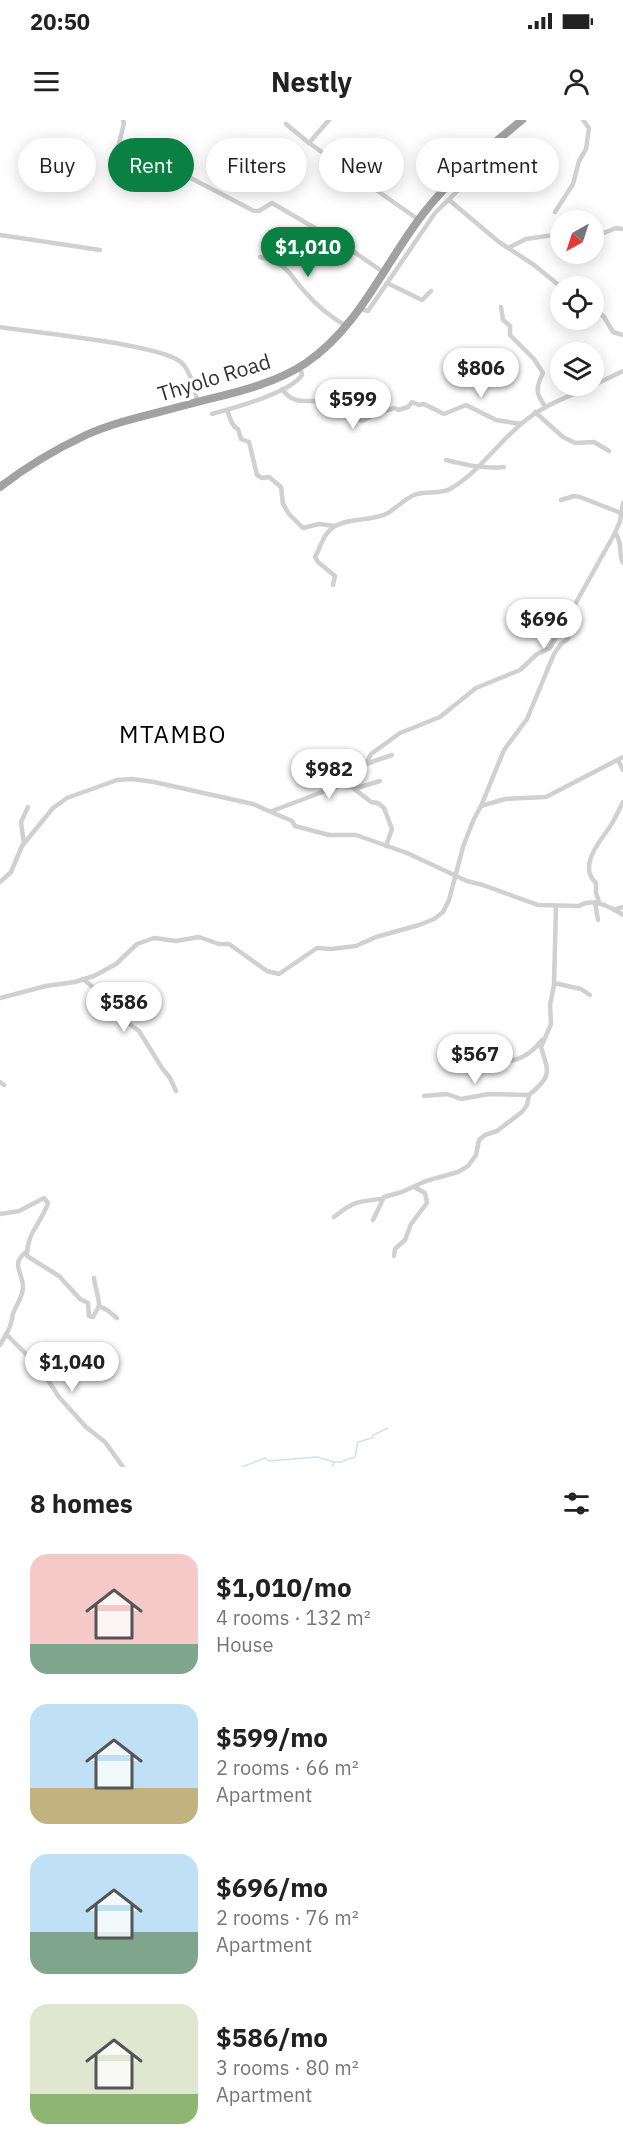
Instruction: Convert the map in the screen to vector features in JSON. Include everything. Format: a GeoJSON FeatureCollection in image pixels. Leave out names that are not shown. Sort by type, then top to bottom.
{"type":"FeatureCollection","features":[{"type":"Feature","properties":{"kind":"highway","name":"Thyolo Road"},"geometry":{"type":"LineString","coordinates":[[501,138],[522,120]]}},
{"type":"Feature","properties":{"kind":"highway","name":"Thyolo Road"},"geometry":{"type":"LineString","coordinates":[[0,487],[40,460],[87,435],[263,384],[300,366],[328,346],[360,309],[419,219],[442,192]]}},
{"type":"Feature","properties":{"kind":"street"},"geometry":{"type":"LineString","coordinates":[[123,120],[116,156],[121,162],[161,181],[174,172],[183,174],[255,211],[272,203],[344,245],[383,272]]}},
{"type":"Feature","properties":{"kind":"street"},"geometry":{"type":"LineString","coordinates":[[309,143],[329,120]]}},
{"type":"Feature","properties":{"kind":"street"},"geometry":{"type":"LineString","coordinates":[[556,210],[573,184],[579,161],[586,149],[589,128],[583,120]]}},
{"type":"Feature","properties":{"kind":"street"},"geometry":{"type":"LineString","coordinates":[[286,124],[309,143],[419,219]]}},
{"type":"Feature","properties":{"kind":"street"},"geometry":{"type":"LineString","coordinates":[[360,309],[368,311],[435,213],[456,192]]}},
{"type":"Feature","properties":{"kind":"street"},"geometry":{"type":"LineString","coordinates":[[448,200],[472,221],[550,278]]}},
{"type":"Feature","properties":{"kind":"street"},"geometry":{"type":"LineString","coordinates":[[604,232],[614,228],[623,229]]}},
{"type":"Feature","properties":{"kind":"street"},"geometry":{"type":"LineString","coordinates":[[0,235],[100,250]]}},
{"type":"Feature","properties":{"kind":"street"},"geometry":{"type":"LineString","coordinates":[[508,248],[526,239],[550,236]]}},
{"type":"Feature","properties":{"kind":"street"},"geometry":{"type":"LineString","coordinates":[[260,256],[273,260],[293,275],[305,292],[323,310],[346,326]]}},
{"type":"Feature","properties":{"kind":"street"},"geometry":{"type":"LineString","coordinates":[[387,283],[422,300],[431,291]]}},
{"type":"Feature","properties":{"kind":"street"},"geometry":{"type":"LineString","coordinates":[[501,307],[503,320],[510,326],[510,335],[534,359],[543,373],[537,384],[537,396],[545,406]]}},
{"type":"Feature","properties":{"kind":"street"},"geometry":{"type":"LineString","coordinates":[[604,317],[613,332],[623,335]]}},
{"type":"Feature","properties":{"kind":"street"},"geometry":{"type":"LineString","coordinates":[[0,327],[144,348],[170,356],[181,362],[187,369],[198,402]]}},
{"type":"Feature","properties":{"kind":"street"},"geometry":{"type":"LineString","coordinates":[[212,414],[282,389],[300,378],[302,372],[300,366]]}},
{"type":"Feature","properties":{"kind":"street"},"geometry":{"type":"LineString","coordinates":[[604,380],[623,371]]}},
{"type":"Feature","properties":{"kind":"street"},"geometry":{"type":"LineString","coordinates":[[282,389],[286,396],[294,400],[327,403],[347,416],[362,421],[378,413],[395,408],[398,410],[412,402],[419,405],[424,404],[444,414],[466,405],[496,420],[520,424]]}},
{"type":"Feature","properties":{"kind":"street"},"geometry":{"type":"LineString","coordinates":[[333,585],[334,576],[315,557],[325,537],[335,526],[350,520],[379,516],[413,495],[449,489],[535,412],[568,396]]}},
{"type":"Feature","properties":{"kind":"street"},"geometry":{"type":"LineString","coordinates":[[227,410],[241,439],[249,442],[257,475],[262,478],[269,477],[281,487],[283,504],[289,514],[303,528],[319,524],[335,526]]}},
{"type":"Feature","properties":{"kind":"street"},"geometry":{"type":"LineString","coordinates":[[535,412],[569,440],[578,444],[594,442],[609,451]]}},
{"type":"Feature","properties":{"kind":"street"},"geometry":{"type":"LineString","coordinates":[[446,460],[471,467],[491,469],[504,467]]}},
{"type":"Feature","properties":{"kind":"street"},"geometry":{"type":"LineString","coordinates":[[561,500],[574,496],[580,497],[621,513]]}},
{"type":"Feature","properties":{"kind":"street"},"geometry":{"type":"LineString","coordinates":[[0,998],[46,986],[83,980],[120,961],[137,944],[154,938],[176,941],[199,937],[233,946],[267,971],[279,974],[317,948],[348,948],[434,919],[447,906],[466,838],[504,750],[525,723],[554,654],[568,639],[568,617],[592,577],[609,540],[615,533],[623,503]]}},
{"type":"Feature","properties":{"kind":"street"},"geometry":{"type":"LineString","coordinates":[[615,533],[620,537],[623,563]]}},
{"type":"Feature","properties":{"kind":"street"},"geometry":{"type":"LineString","coordinates":[[272,811],[357,778],[371,754],[400,733],[440,717],[476,688],[520,670],[537,654],[550,648],[558,633],[567,625]]}},
{"type":"Feature","properties":{"kind":"street"},"geometry":{"type":"LineString","coordinates":[[364,767],[392,755]]}},
{"type":"Feature","properties":{"kind":"street"},"geometry":{"type":"LineString","coordinates":[[481,807],[505,799],[546,797],[620,759],[623,770]]}},
{"type":"Feature","properties":{"kind":"street"},"geometry":{"type":"LineString","coordinates":[[0,882],[11,872],[24,844],[59,803],[86,790],[117,780],[132,779],[254,804],[292,821],[295,826],[329,835],[356,835],[407,853],[455,876],[538,904],[579,906],[584,903],[597,902],[623,915]]}},
{"type":"Feature","properties":{"kind":"street"},"geometry":{"type":"LineString","coordinates":[[353,787],[380,781]]}},
{"type":"Feature","properties":{"kind":"street"},"geometry":{"type":"LineString","coordinates":[[345,784],[353,787],[371,802],[384,807],[392,829],[386,846]]}},
{"type":"Feature","properties":{"kind":"street"},"geometry":{"type":"LineString","coordinates":[[598,920],[596,883],[592,880],[589,871],[590,858],[594,854],[596,844],[608,829],[623,802]]}},
{"type":"Feature","properties":{"kind":"street"},"geometry":{"type":"LineString","coordinates":[[24,844],[21,822],[28,807]]}},
{"type":"Feature","properties":{"kind":"street"},"geometry":{"type":"LineString","coordinates":[[424,1096],[447,1094],[461,1099],[489,1094],[528,1095],[536,1089],[548,1072],[541,1047],[551,1024],[550,1005],[554,983],[556,906]]}},
{"type":"Feature","properties":{"kind":"street"},"geometry":{"type":"LineString","coordinates":[[614,910],[623,907]]}},
{"type":"Feature","properties":{"kind":"street"},"geometry":{"type":"LineString","coordinates":[[83,980],[99,992],[107,1008],[139,1031],[176,1090]]}},
{"type":"Feature","properties":{"kind":"street"},"geometry":{"type":"LineString","coordinates":[[554,983],[581,989],[590,995]]}},
{"type":"Feature","properties":{"kind":"street"},"geometry":{"type":"LineString","coordinates":[[496,1064],[519,1059],[534,1049],[546,1035]]}},
{"type":"Feature","properties":{"kind":"street"},"geometry":{"type":"LineString","coordinates":[[334,1217],[357,1201],[381,1199],[432,1179],[458,1172],[468,1166],[476,1155],[479,1140],[497,1131],[522,1112],[527,1105],[528,1095]]}},
{"type":"Feature","properties":{"kind":"street"},"geometry":{"type":"LineString","coordinates":[[394,1256],[395,1249],[405,1240],[411,1224],[427,1203],[425,1193],[414,1186]]}},
{"type":"Feature","properties":{"kind":"street"},"geometry":{"type":"LineString","coordinates":[[0,1214],[19,1211],[44,1198],[46,1200],[48,1203],[44,1216],[27,1241],[26,1252],[30,1259],[59,1276],[80,1299],[88,1303],[89,1316],[93,1317],[99,1306],[94,1278]]}},
{"type":"Feature","properties":{"kind":"street"},"geometry":{"type":"LineString","coordinates":[[373,1220],[381,1199]]}},
{"type":"Feature","properties":{"kind":"street"},"geometry":{"type":"LineString","coordinates":[[0,1345],[21,1299],[24,1287],[18,1272],[19,1262],[26,1252]]}},
{"type":"Feature","properties":{"kind":"street"},"geometry":{"type":"LineString","coordinates":[[99,1306],[117,1318]]}},
{"type":"Feature","properties":{"kind":"street"},"geometry":{"type":"LineString","coordinates":[[6,1334],[40,1368],[59,1397],[86,1427],[105,1442],[123,1467]]}},
{"type":"Feature","properties":{"kind":"waterway"},"geometry":{"type":"LineString","coordinates":[[332,1467],[334,1462],[355,1457],[358,1442],[372,1438],[373,1435],[388,1428]]}},
{"type":"Feature","properties":{"kind":"waterway"},"geometry":{"type":"LineString","coordinates":[[242,1467],[265,1458],[269,1461],[317,1457],[334,1462]]}},
{"type":"Feature","properties":{"kind":"district","name":"MTAMBO"},"geometry":{"type":"Point","coordinates":[173,734]}}]}
